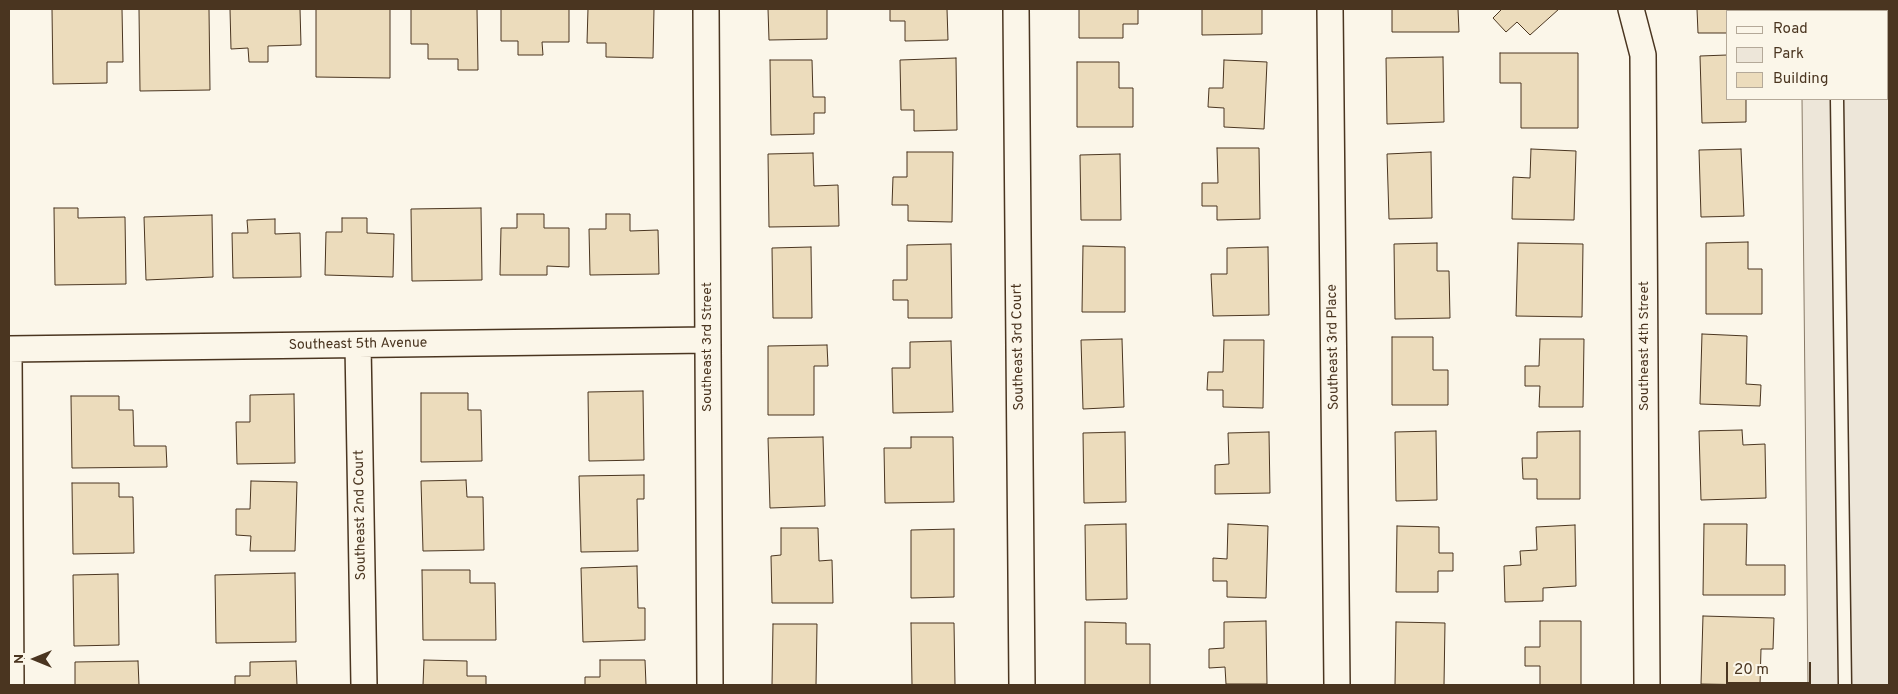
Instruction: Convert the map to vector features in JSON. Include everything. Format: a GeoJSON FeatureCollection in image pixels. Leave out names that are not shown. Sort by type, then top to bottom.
{"type":"FeatureCollection","features":[{"type":"Feature","properties":{"kind":"street","name":"Southeast 3rd Street"},"geometry":{"type":"LineString","coordinates":[[706,9],[710,685]]}},
{"type":"Feature","properties":{"kind":"street","name":"Southeast 3rd Court"},"geometry":{"type":"LineString","coordinates":[[1016,9],[1022,685]]}},
{"type":"Feature","properties":{"kind":"street","name":"Southeast 3rd Place"},"geometry":{"type":"LineString","coordinates":[[1330,9],[1337,685]]}},
{"type":"Feature","properties":{"kind":"street","name":"Southeast 4th Street"},"geometry":{"type":"LineString","coordinates":[[1631,9],[1643,55],[1647,685]]}},
{"type":"Feature","properties":{"kind":"street","name":"Southeast 5th Avenue"},"geometry":{"type":"LineString","coordinates":[[9,349],[708,340]]}},
{"type":"Feature","properties":{"kind":"street","name":"Southeast 2nd Court"},"geometry":{"type":"LineString","coordinates":[[358,345],[364,685]]}},
{"type":"Feature","properties":{"kind":"street"},"geometry":{"type":"LineString","coordinates":[[9,356],[11,685]]}},
{"type":"Feature","properties":{"kind":"lane"},"geometry":{"type":"LineString","coordinates":[[1837,100],[1845,685]]}},
{"type":"Feature","properties":{"kind":"green space"},"geometry":{"type":"Polygon","coordinates":[[[1889,9],[1889,685],[1808,685],[1802,100],[1888,100],[1888,10],[1801,10],[1889,9]]]}},
{"type":"Feature","properties":{"kind":"building"},"geometry":{"type":"Polygon","coordinates":[[[52,9],[122,9],[123,62],[107,62],[107,83],[53,84],[52,9]]]}},
{"type":"Feature","properties":{"kind":"building"},"geometry":{"type":"Polygon","coordinates":[[[139,9],[209,9],[210,90],[140,91],[139,9]]]}},
{"type":"Feature","properties":{"kind":"building"},"geometry":{"type":"Polygon","coordinates":[[[230,9],[300,9],[301,45],[268,46],[268,62],[249,62],[248,48],[231,49],[230,9]]]}},
{"type":"Feature","properties":{"kind":"building"},"geometry":{"type":"Polygon","coordinates":[[[316,9],[390,9],[390,78],[316,77],[316,9]]]}},
{"type":"Feature","properties":{"kind":"building"},"geometry":{"type":"Polygon","coordinates":[[[411,9],[477,9],[478,70],[458,70],[458,59],[428,59],[428,44],[411,44],[411,9]]]}},
{"type":"Feature","properties":{"kind":"building"},"geometry":{"type":"Polygon","coordinates":[[[501,9],[569,9],[569,42],[542,42],[543,55],[518,55],[518,41],[501,41],[501,9]]]}},
{"type":"Feature","properties":{"kind":"building"},"geometry":{"type":"Polygon","coordinates":[[[588,9],[654,9],[653,58],[606,57],[606,43],[587,43],[588,9]]]}},
{"type":"Feature","properties":{"kind":"building"},"geometry":{"type":"Polygon","coordinates":[[[768,9],[827,9],[827,39],[769,40],[768,9]]]}},
{"type":"Feature","properties":{"kind":"building"},"geometry":{"type":"Polygon","coordinates":[[[890,9],[947,9],[948,40],[905,41],[905,21],[890,21],[890,9]]]}},
{"type":"Feature","properties":{"kind":"building"},"geometry":{"type":"Polygon","coordinates":[[[1079,9],[1138,9],[1138,24],[1123,24],[1123,38],[1079,38],[1079,9]]]}},
{"type":"Feature","properties":{"kind":"building"},"geometry":{"type":"Polygon","coordinates":[[[1202,9],[1262,9],[1262,34],[1202,35],[1202,9]]]}},
{"type":"Feature","properties":{"kind":"building"},"geometry":{"type":"Polygon","coordinates":[[[1392,9],[1458,9],[1459,32],[1392,32],[1392,9]]]}},
{"type":"Feature","properties":{"kind":"building"},"geometry":{"type":"Polygon","coordinates":[[[1502,9],[1559,9],[1530,35],[1517,22],[1506,32],[1493,18],[1502,9]]]}},
{"type":"Feature","properties":{"kind":"building"},"geometry":{"type":"Polygon","coordinates":[[[1697,9],[1739,9],[1726,10],[1726,33],[1698,33],[1697,9]]]}},
{"type":"Feature","properties":{"kind":"building"},"geometry":{"type":"Polygon","coordinates":[[[1500,53],[1578,53],[1578,128],[1521,128],[1521,83],[1500,83],[1500,53]]]}},
{"type":"Feature","properties":{"kind":"building"},"geometry":{"type":"Polygon","coordinates":[[[1726,55],[1726,100],[1746,100],[1746,122],[1702,123],[1700,56],[1726,55]]]}},
{"type":"Feature","properties":{"kind":"building"},"geometry":{"type":"Polygon","coordinates":[[[1443,57],[1444,122],[1387,124],[1386,58],[1443,57]]]}},
{"type":"Feature","properties":{"kind":"building"},"geometry":{"type":"Polygon","coordinates":[[[956,58],[957,130],[914,131],[914,110],[901,110],[900,60],[956,58]]]}},
{"type":"Feature","properties":{"kind":"building"},"geometry":{"type":"Polygon","coordinates":[[[770,60],[812,60],[813,97],[825,97],[825,113],[814,113],[814,134],[771,135],[770,60]]]}},
{"type":"Feature","properties":{"kind":"building"},"geometry":{"type":"Polygon","coordinates":[[[1224,60],[1267,62],[1264,129],[1224,127],[1224,108],[1208,107],[1209,88],[1223,88],[1224,60]]]}},
{"type":"Feature","properties":{"kind":"building"},"geometry":{"type":"Polygon","coordinates":[[[1077,62],[1119,62],[1119,88],[1133,88],[1133,127],[1077,127],[1077,62]]]}},
{"type":"Feature","properties":{"kind":"building"},"geometry":{"type":"Polygon","coordinates":[[[1217,148],[1259,148],[1260,219],[1217,220],[1217,206],[1202,206],[1202,183],[1218,183],[1217,148]]]}},
{"type":"Feature","properties":{"kind":"building"},"geometry":{"type":"Polygon","coordinates":[[[1531,149],[1576,151],[1574,220],[1512,219],[1513,177],[1530,178],[1531,149]]]}},
{"type":"Feature","properties":{"kind":"building"},"geometry":{"type":"Polygon","coordinates":[[[1741,149],[1744,216],[1701,217],[1699,150],[1741,149]]]}},
{"type":"Feature","properties":{"kind":"building"},"geometry":{"type":"Polygon","coordinates":[[[907,152],[953,152],[952,222],[908,221],[908,205],[892,205],[893,177],[907,177],[907,152]]]}},
{"type":"Feature","properties":{"kind":"building"},"geometry":{"type":"Polygon","coordinates":[[[1431,152],[1432,218],[1389,219],[1387,154],[1431,152]]]}},
{"type":"Feature","properties":{"kind":"building"},"geometry":{"type":"Polygon","coordinates":[[[813,153],[814,186],[838,185],[839,226],[769,227],[768,154],[813,153]]]}},
{"type":"Feature","properties":{"kind":"building"},"geometry":{"type":"Polygon","coordinates":[[[1120,154],[1121,220],[1081,220],[1080,155],[1120,154]]]}},
{"type":"Feature","properties":{"kind":"building"},"geometry":{"type":"Polygon","coordinates":[[[54,208],[78,208],[78,218],[125,217],[126,284],[55,285],[54,208]]]}},
{"type":"Feature","properties":{"kind":"building"},"geometry":{"type":"Polygon","coordinates":[[[481,208],[482,280],[412,281],[411,209],[481,208]]]}},
{"type":"Feature","properties":{"kind":"building"},"geometry":{"type":"Polygon","coordinates":[[[517,214],[544,214],[544,228],[569,228],[569,267],[547,266],[547,275],[500,275],[501,228],[517,228],[517,214]]]}},
{"type":"Feature","properties":{"kind":"building"},"geometry":{"type":"Polygon","coordinates":[[[606,214],[630,214],[630,231],[658,230],[659,274],[590,275],[589,229],[606,229],[606,214]]]}},
{"type":"Feature","properties":{"kind":"building"},"geometry":{"type":"Polygon","coordinates":[[[212,215],[213,277],[146,280],[144,217],[212,215]]]}},
{"type":"Feature","properties":{"kind":"building"},"geometry":{"type":"Polygon","coordinates":[[[342,218],[367,218],[367,233],[394,234],[393,277],[325,275],[326,232],[342,232],[342,218]]]}},
{"type":"Feature","properties":{"kind":"building"},"geometry":{"type":"Polygon","coordinates":[[[275,219],[275,234],[300,233],[301,277],[233,278],[232,233],[248,233],[247,220],[275,219]]]}},
{"type":"Feature","properties":{"kind":"building"},"geometry":{"type":"Polygon","coordinates":[[[1748,242],[1748,269],[1762,269],[1762,314],[1706,314],[1706,243],[1748,242]]]}},
{"type":"Feature","properties":{"kind":"building"},"geometry":{"type":"Polygon","coordinates":[[[1437,243],[1437,271],[1449,271],[1450,318],[1395,319],[1394,244],[1437,243]]]}},
{"type":"Feature","properties":{"kind":"building"},"geometry":{"type":"Polygon","coordinates":[[[1518,243],[1583,244],[1582,317],[1516,316],[1518,243]]]}},
{"type":"Feature","properties":{"kind":"building"},"geometry":{"type":"Polygon","coordinates":[[[951,244],[952,318],[908,318],[908,300],[893,300],[893,280],[907,280],[907,245],[951,244]]]}},
{"type":"Feature","properties":{"kind":"building"},"geometry":{"type":"Polygon","coordinates":[[[1083,246],[1125,247],[1125,312],[1082,312],[1083,246]]]}},
{"type":"Feature","properties":{"kind":"building"},"geometry":{"type":"Polygon","coordinates":[[[811,247],[812,318],[773,318],[772,248],[811,247]]]}},
{"type":"Feature","properties":{"kind":"building"},"geometry":{"type":"Polygon","coordinates":[[[1268,247],[1269,315],[1213,316],[1211,274],[1227,274],[1227,248],[1268,247]]]}},
{"type":"Feature","properties":{"kind":"building"},"geometry":{"type":"Polygon","coordinates":[[[1702,334],[1747,336],[1746,384],[1761,385],[1760,406],[1700,404],[1702,334]]]}},
{"type":"Feature","properties":{"kind":"building"},"geometry":{"type":"Polygon","coordinates":[[[1392,337],[1433,337],[1433,370],[1448,370],[1448,405],[1392,405],[1392,337]]]}},
{"type":"Feature","properties":{"kind":"building"},"geometry":{"type":"Polygon","coordinates":[[[1122,339],[1124,407],[1083,409],[1081,340],[1122,339]]]}},
{"type":"Feature","properties":{"kind":"building"},"geometry":{"type":"Polygon","coordinates":[[[1540,339],[1584,339],[1583,407],[1539,407],[1540,386],[1525,386],[1525,366],[1539,366],[1540,339]]]}},
{"type":"Feature","properties":{"kind":"building"},"geometry":{"type":"Polygon","coordinates":[[[1224,340],[1264,340],[1263,408],[1223,407],[1223,390],[1207,390],[1208,372],[1223,372],[1224,340]]]}},
{"type":"Feature","properties":{"kind":"building"},"geometry":{"type":"Polygon","coordinates":[[[951,341],[953,412],[893,413],[892,368],[910,368],[910,342],[951,341]]]}},
{"type":"Feature","properties":{"kind":"building"},"geometry":{"type":"Polygon","coordinates":[[[827,345],[828,366],[814,366],[814,415],[768,415],[768,346],[827,345]]]}},
{"type":"Feature","properties":{"kind":"building"},"geometry":{"type":"Polygon","coordinates":[[[643,391],[644,460],[589,461],[588,392],[643,391]]]}},
{"type":"Feature","properties":{"kind":"building"},"geometry":{"type":"Polygon","coordinates":[[[421,393],[468,393],[468,410],[481,410],[482,461],[421,462],[421,393]]]}},
{"type":"Feature","properties":{"kind":"building"},"geometry":{"type":"Polygon","coordinates":[[[294,394],[295,463],[237,464],[236,422],[250,422],[250,395],[294,394]]]}},
{"type":"Feature","properties":{"kind":"building"},"geometry":{"type":"Polygon","coordinates":[[[71,396],[119,396],[119,410],[133,410],[134,446],[166,446],[167,467],[72,468],[71,396]]]}},
{"type":"Feature","properties":{"kind":"building"},"geometry":{"type":"Polygon","coordinates":[[[1742,430],[1743,445],[1765,444],[1766,498],[1701,500],[1699,431],[1742,430]]]}},
{"type":"Feature","properties":{"kind":"building"},"geometry":{"type":"Polygon","coordinates":[[[1436,431],[1437,500],[1396,501],[1395,432],[1436,431]]]}},
{"type":"Feature","properties":{"kind":"building"},"geometry":{"type":"Polygon","coordinates":[[[1580,431],[1580,499],[1537,499],[1537,479],[1523,479],[1522,458],[1537,458],[1537,432],[1580,431]]]}},
{"type":"Feature","properties":{"kind":"building"},"geometry":{"type":"Polygon","coordinates":[[[1125,432],[1126,502],[1084,503],[1083,433],[1125,432]]]}},
{"type":"Feature","properties":{"kind":"building"},"geometry":{"type":"Polygon","coordinates":[[[1269,432],[1270,493],[1215,494],[1215,465],[1229,464],[1228,433],[1269,432]]]}},
{"type":"Feature","properties":{"kind":"building"},"geometry":{"type":"Polygon","coordinates":[[[823,437],[825,506],[770,508],[768,438],[823,437]]]}},
{"type":"Feature","properties":{"kind":"building"},"geometry":{"type":"Polygon","coordinates":[[[911,437],[953,437],[954,502],[885,503],[884,448],[911,448],[911,437]]]}},
{"type":"Feature","properties":{"kind":"building"},"geometry":{"type":"Polygon","coordinates":[[[644,475],[644,499],[637,499],[638,551],[581,552],[579,476],[644,475]]]}},
{"type":"Feature","properties":{"kind":"building"},"geometry":{"type":"Polygon","coordinates":[[[466,480],[467,497],[483,497],[484,550],[423,551],[421,481],[466,480]]]}},
{"type":"Feature","properties":{"kind":"building"},"geometry":{"type":"Polygon","coordinates":[[[251,481],[297,482],[295,551],[250,551],[251,536],[236,535],[236,509],[250,509],[251,481]]]}},
{"type":"Feature","properties":{"kind":"building"},"geometry":{"type":"Polygon","coordinates":[[[72,483],[119,483],[119,497],[133,497],[134,553],[73,554],[72,483]]]}},
{"type":"Feature","properties":{"kind":"building"},"geometry":{"type":"Polygon","coordinates":[[[1126,524],[1127,599],[1086,600],[1085,525],[1126,524]]]}},
{"type":"Feature","properties":{"kind":"building"},"geometry":{"type":"Polygon","coordinates":[[[1228,524],[1268,526],[1266,598],[1227,597],[1227,581],[1213,581],[1213,558],[1227,559],[1228,524]]]}},
{"type":"Feature","properties":{"kind":"building"},"geometry":{"type":"Polygon","coordinates":[[[1704,524],[1747,524],[1746,565],[1785,565],[1785,595],[1703,595],[1704,524]]]}},
{"type":"Feature","properties":{"kind":"building"},"geometry":{"type":"Polygon","coordinates":[[[1575,525],[1576,586],[1543,588],[1543,601],[1505,602],[1504,566],[1521,565],[1520,551],[1537,550],[1536,527],[1575,525]]]}},
{"type":"Feature","properties":{"kind":"building"},"geometry":{"type":"Polygon","coordinates":[[[1397,526],[1439,527],[1439,553],[1453,553],[1453,571],[1438,571],[1438,592],[1396,592],[1397,526]]]}},
{"type":"Feature","properties":{"kind":"building"},"geometry":{"type":"Polygon","coordinates":[[[781,528],[818,528],[819,561],[832,560],[833,603],[772,603],[771,556],[781,555],[781,528]]]}},
{"type":"Feature","properties":{"kind":"building"},"geometry":{"type":"Polygon","coordinates":[[[954,529],[954,597],[911,598],[911,530],[954,529]]]}},
{"type":"Feature","properties":{"kind":"building"},"geometry":{"type":"Polygon","coordinates":[[[637,566],[638,608],[645,608],[645,640],[583,642],[581,568],[637,566]]]}},
{"type":"Feature","properties":{"kind":"building"},"geometry":{"type":"Polygon","coordinates":[[[422,570],[470,570],[470,583],[495,583],[496,640],[423,640],[422,570]]]}},
{"type":"Feature","properties":{"kind":"building"},"geometry":{"type":"Polygon","coordinates":[[[295,573],[296,642],[216,643],[215,575],[295,573]]]}},
{"type":"Feature","properties":{"kind":"building"},"geometry":{"type":"Polygon","coordinates":[[[118,574],[119,645],[74,646],[73,575],[118,574]]]}},
{"type":"Feature","properties":{"kind":"building"},"geometry":{"type":"Polygon","coordinates":[[[1703,616],[1774,618],[1773,649],[1761,649],[1760,685],[1701,684],[1703,616]]]}},
{"type":"Feature","properties":{"kind":"building"},"geometry":{"type":"Polygon","coordinates":[[[1266,621],[1267,684],[1226,684],[1225,667],[1209,668],[1209,649],[1224,648],[1224,622],[1266,621]]]}},
{"type":"Feature","properties":{"kind":"building"},"geometry":{"type":"Polygon","coordinates":[[[1540,621],[1581,621],[1581,685],[1540,685],[1540,666],[1525,666],[1525,647],[1540,647],[1540,621]]]}},
{"type":"Feature","properties":{"kind":"building"},"geometry":{"type":"Polygon","coordinates":[[[1085,622],[1126,623],[1126,644],[1150,644],[1150,685],[1085,685],[1085,622]]]}},
{"type":"Feature","properties":{"kind":"building"},"geometry":{"type":"Polygon","coordinates":[[[1396,622],[1445,623],[1444,685],[1395,685],[1396,622]]]}},
{"type":"Feature","properties":{"kind":"building"},"geometry":{"type":"Polygon","coordinates":[[[911,623],[954,623],[955,685],[912,685],[911,623]]]}},
{"type":"Feature","properties":{"kind":"building"},"geometry":{"type":"Polygon","coordinates":[[[773,624],[817,624],[816,685],[772,685],[773,624]]]}},
{"type":"Feature","properties":{"kind":"building"},"geometry":{"type":"Polygon","coordinates":[[[424,660],[467,661],[467,676],[486,676],[486,685],[423,685],[424,660]]]}},
{"type":"Feature","properties":{"kind":"building"},"geometry":{"type":"Polygon","coordinates":[[[600,660],[645,660],[646,685],[585,685],[585,677],[600,677],[600,660]]]}},
{"type":"Feature","properties":{"kind":"building"},"geometry":{"type":"Polygon","coordinates":[[[138,661],[139,685],[75,685],[75,662],[138,661]]]}},
{"type":"Feature","properties":{"kind":"building"},"geometry":{"type":"Polygon","coordinates":[[[296,661],[297,685],[235,685],[235,676],[250,676],[250,662],[296,661]]]}}]}
